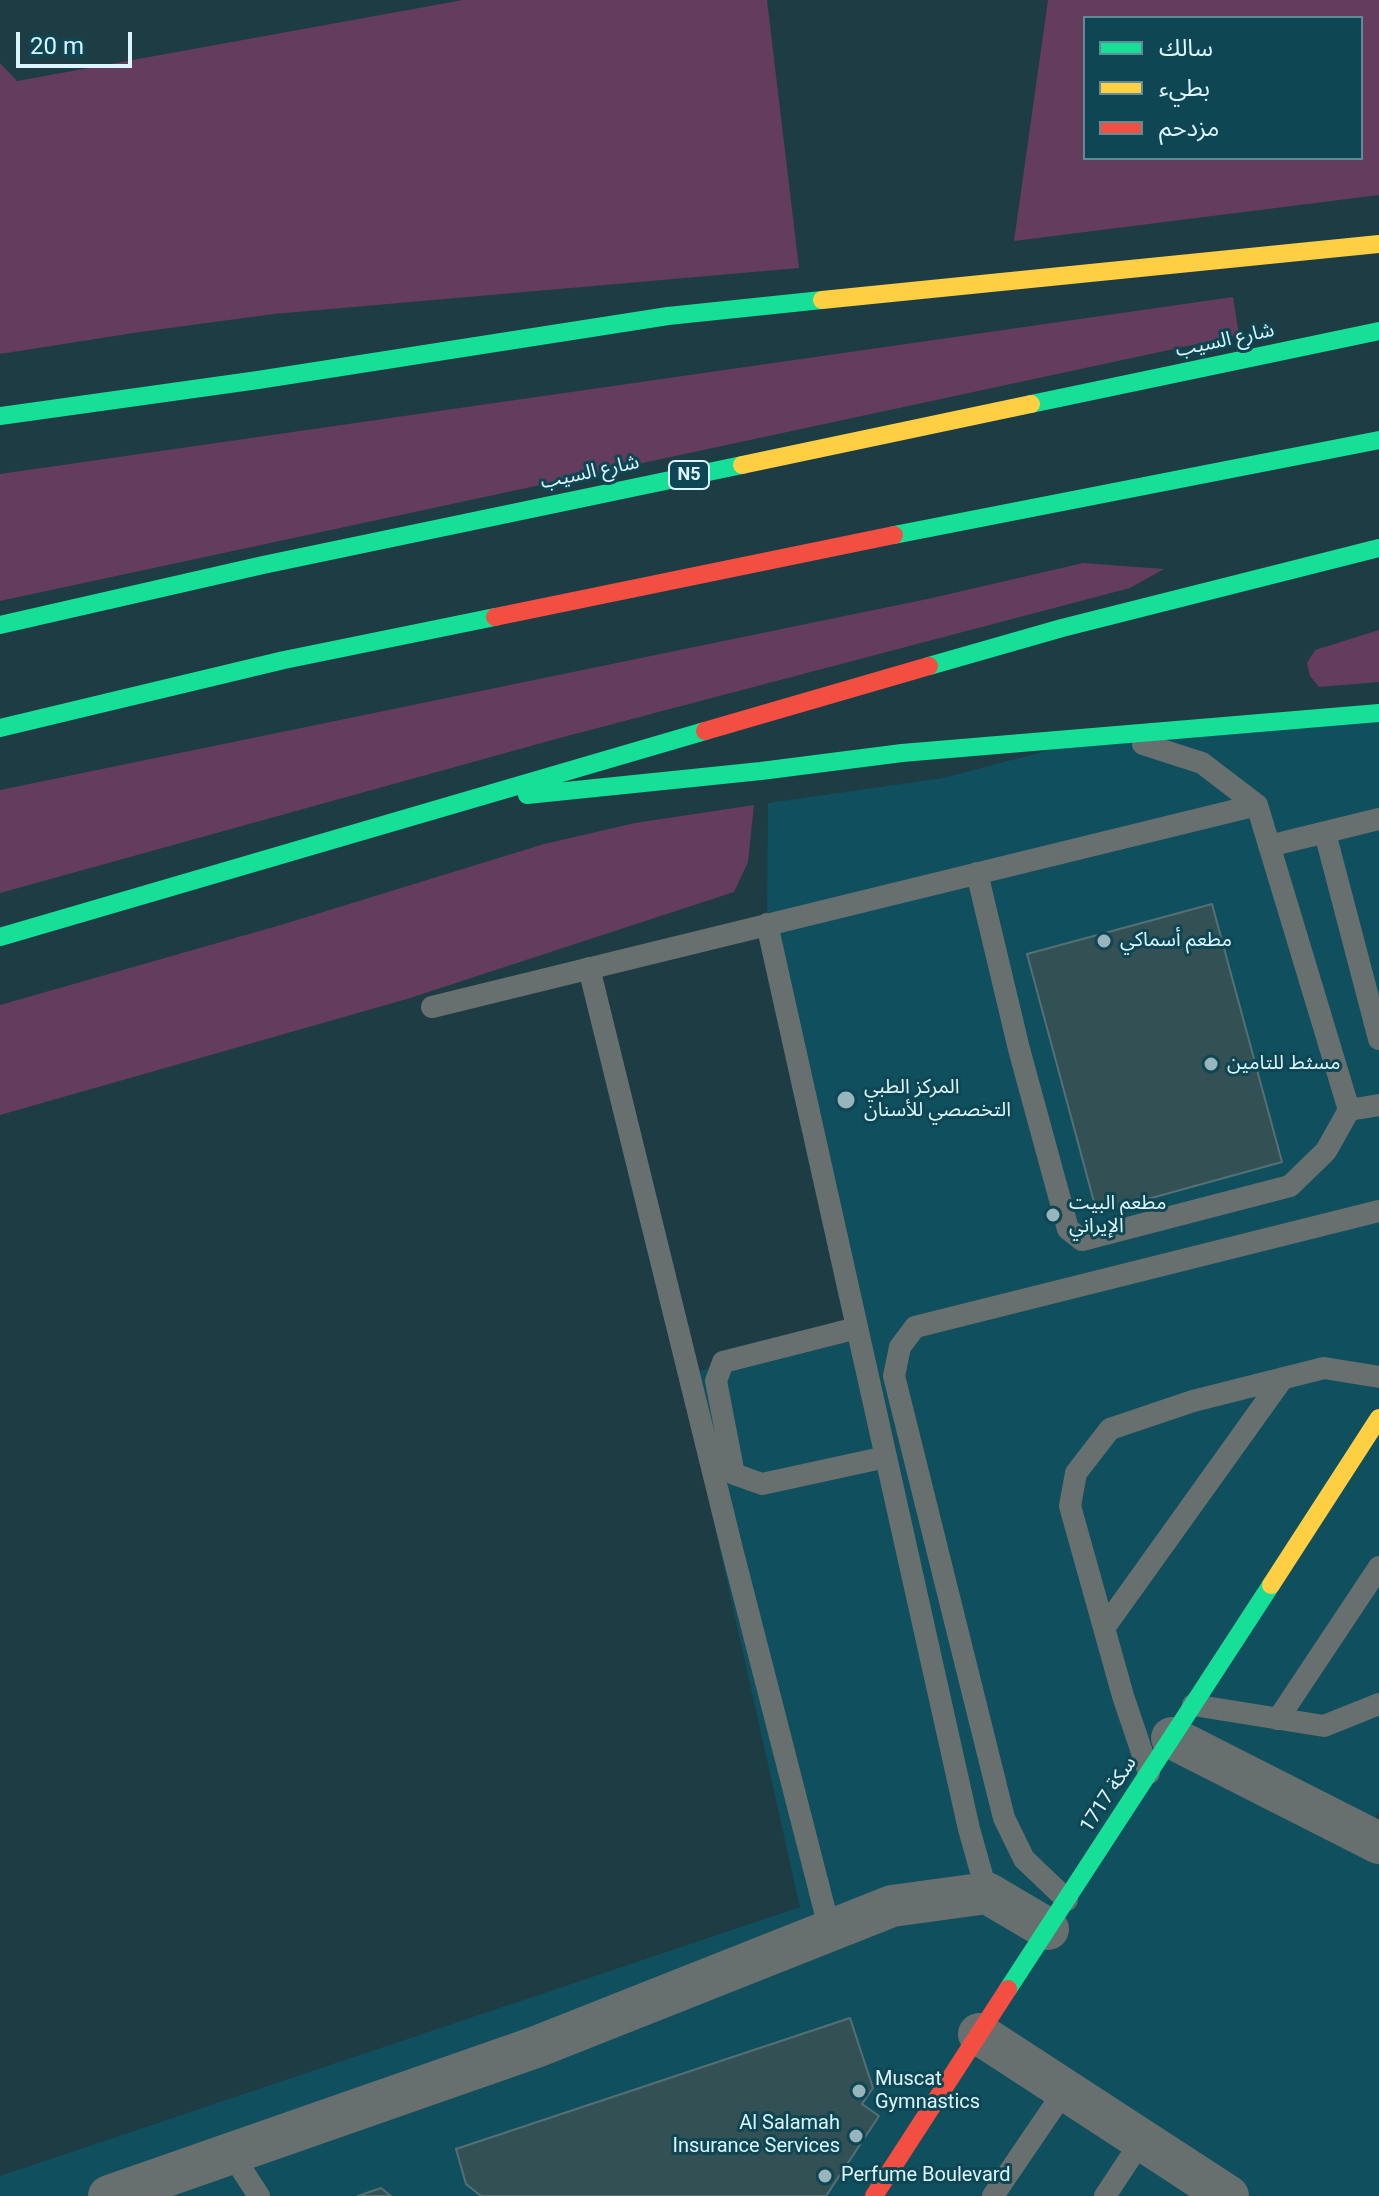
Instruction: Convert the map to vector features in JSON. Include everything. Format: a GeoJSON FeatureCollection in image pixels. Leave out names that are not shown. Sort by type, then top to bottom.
{"type":"FeatureCollection","features":[{"type":"Feature","properties":{"kind":"main road"},"geometry":{"type":"LineString","coordinates":[[0,416],[258,380],[668,316],[1379,244]]}},
{"type":"Feature","properties":{"kind":"main road","name":"شارع السيب"},"geometry":{"type":"LineString","coordinates":[[0,625],[263,565],[1379,331]]}},
{"type":"Feature","properties":{"kind":"main road"},"geometry":{"type":"LineString","coordinates":[[0,728],[284,660],[1379,440]]}},
{"type":"Feature","properties":{"kind":"main road"},"geometry":{"type":"LineString","coordinates":[[0,937],[1062,628],[1379,548]]}},
{"type":"Feature","properties":{"kind":"main road"},"geometry":{"type":"LineString","coordinates":[[461,802],[902,753],[1379,713]]}},
{"type":"Feature","properties":{"kind":"main road","name":"سكة 1717"},"geometry":{"type":"LineString","coordinates":[[874,2196],[1379,1418]]}},
{"type":"Feature","properties":{"kind":"street"},"geometry":{"type":"LineString","coordinates":[[1182,1721],[1379,1843]]}},
{"type":"Feature","properties":{"kind":"street"},"geometry":{"type":"LineString","coordinates":[[109,2196],[536,2047],[892,1906],[987,1893],[1058,1915]]}},
{"type":"Feature","properties":{"kind":"street"},"geometry":{"type":"LineString","coordinates":[[979,2034],[1228,2196]]}},
{"type":"Feature","properties":{"kind":"lane"},"geometry":{"type":"LineString","coordinates":[[977,873],[1019,1049],[1068,1229],[1082,1240],[1290,1186],[1326,1151],[1349,1110],[1257,805],[1202,763],[1111,734]]}},
{"type":"Feature","properties":{"kind":"lane"},"geometry":{"type":"LineString","coordinates":[[432,1007],[1257,805]]}},
{"type":"Feature","properties":{"kind":"lane"},"geometry":{"type":"LineString","coordinates":[[1269,846],[1379,819]]}},
{"type":"Feature","properties":{"kind":"lane"},"geometry":{"type":"LineString","coordinates":[[1325,833],[1379,1039]]}},
{"type":"Feature","properties":{"kind":"lane"},"geometry":{"type":"LineString","coordinates":[[767,924],[969,1829],[987,1893]]}},
{"type":"Feature","properties":{"kind":"lane"},"geometry":{"type":"LineString","coordinates":[[589,968],[830,1931]]}},
{"type":"Feature","properties":{"kind":"lane"},"geometry":{"type":"LineString","coordinates":[[1349,1110],[1379,1105]]}},
{"type":"Feature","properties":{"kind":"lane"},"geometry":{"type":"LineString","coordinates":[[1058,1915],[1024,1859],[1004,1818],[894,1376],[900,1347],[915,1327],[1379,1211]]}},
{"type":"Feature","properties":{"kind":"lane"},"geometry":{"type":"LineString","coordinates":[[857,1328],[723,1362],[716,1381],[734,1474],[762,1484],[886,1457]]}},
{"type":"Feature","properties":{"kind":"lane"},"geometry":{"type":"LineString","coordinates":[[1149,1773],[1123,1696],[1070,1506],[1076,1473],[1110,1429],[1193,1401],[1324,1368],[1379,1377]]}},
{"type":"Feature","properties":{"kind":"lane"},"geometry":{"type":"LineString","coordinates":[[1104,1628],[1283,1378]]}},
{"type":"Feature","properties":{"kind":"lane"},"geometry":{"type":"LineString","coordinates":[[1278,1719],[1379,1567]]}},
{"type":"Feature","properties":{"kind":"lane"},"geometry":{"type":"LineString","coordinates":[[1182,1721],[1278,1719],[1324,1726],[1379,1704]]}},
{"type":"Feature","properties":{"kind":"lane"},"geometry":{"type":"LineString","coordinates":[[993,2196],[1065,2090]]}},
{"type":"Feature","properties":{"kind":"lane"},"geometry":{"type":"LineString","coordinates":[[1105,2196],[1142,2140]]}},
{"type":"Feature","properties":{"kind":"lane"},"geometry":{"type":"LineString","coordinates":[[231,2153],[259,2196]]}},
{"type":"Feature","properties":{"kind":"shaded area"},"geometry":{"type":"Polygon","coordinates":[[[463,0],[767,0],[799,268],[274,314],[0,354],[0,63],[17,81],[463,0]]]}},
{"type":"Feature","properties":{"kind":"shaded area"},"geometry":{"type":"Polygon","coordinates":[[[1048,0],[1379,0],[1379,195],[1014,241],[1048,0]]]}},
{"type":"Feature","properties":{"kind":"shaded area"},"geometry":{"type":"Polygon","coordinates":[[[1233,297],[1239,335],[0,601],[0,474],[1233,297]]]}},
{"type":"Feature","properties":{"kind":"shaded area"},"geometry":{"type":"Polygon","coordinates":[[[1083,563],[1164,569],[1130,588],[556,739],[0,893],[0,790],[932,598],[1083,563]]]}},
{"type":"Feature","properties":{"kind":"shaded area"},"geometry":{"type":"Polygon","coordinates":[[[1379,630],[1379,682],[1319,687],[1310,676],[1307,663],[1315,650],[1379,630]]]}},
{"type":"Feature","properties":{"kind":"shaded area"},"geometry":{"type":"Polygon","coordinates":[[[1379,713],[1379,1812],[1364,1835],[1379,1843],[1379,2196],[0,2196],[0,2176],[800,1907],[681,1376],[857,1328],[767,924],[768,803],[943,778],[1111,734],[1379,713]]]}},
{"type":"Feature","properties":{"kind":"shaded area"},"geometry":{"type":"Polygon","coordinates":[[[754,805],[748,862],[734,892],[407,999],[0,1115],[0,1005],[284,924],[544,844],[635,823],[754,805]]]}},
{"type":"Feature","properties":{"kind":"building"},"geometry":{"type":"Polygon","coordinates":[[[1212,904],[1282,1162],[1097,1213],[1027,954],[1212,904]]]}},
{"type":"Feature","properties":{"kind":"building"},"geometry":{"type":"Polygon","coordinates":[[[850,2018],[873,2088],[862,2104],[879,2116],[826,2196],[481,2196],[466,2184],[456,2149],[850,2018]]]}},
{"type":"Feature","properties":{"kind":"building"},"geometry":{"type":"Polygon","coordinates":[[[381,2188],[391,2196],[358,2196],[381,2188]]]}},
{"type":"Feature","properties":{"kind":"traffic: fast"},"geometry":{"type":"LineString","coordinates":[[0,416],[258,380],[668,316],[822,300]]}},
{"type":"Feature","properties":{"kind":"traffic: fast"},"geometry":{"type":"LineString","coordinates":[[1031,404],[1379,331]]}},
{"type":"Feature","properties":{"kind":"traffic: fast"},"geometry":{"type":"LineString","coordinates":[[894,535],[1379,440]]}},
{"type":"Feature","properties":{"kind":"traffic: fast"},"geometry":{"type":"LineString","coordinates":[[0,625],[263,565],[742,465]]}},
{"type":"Feature","properties":{"kind":"traffic: fast"},"geometry":{"type":"LineString","coordinates":[[929,666],[1062,628],[1379,548]]}},
{"type":"Feature","properties":{"kind":"traffic: fast"},"geometry":{"type":"LineString","coordinates":[[0,728],[284,660],[495,617]]}},
{"type":"Feature","properties":{"kind":"traffic: fast"},"geometry":{"type":"LineString","coordinates":[[527,795],[902,753],[1379,713]]}},
{"type":"Feature","properties":{"kind":"traffic: fast"},"geometry":{"type":"LineString","coordinates":[[0,937],[705,731]]}},
{"type":"Feature","properties":{"kind":"traffic: fast"},"geometry":{"type":"LineString","coordinates":[[1008,1989],[1271,1585]]}},
{"type":"Feature","properties":{"kind":"traffic: slow"},"geometry":{"type":"LineString","coordinates":[[822,300],[1379,244]]}},
{"type":"Feature","properties":{"kind":"traffic: slow"},"geometry":{"type":"LineString","coordinates":[[742,465],[1031,404]]}},
{"type":"Feature","properties":{"kind":"traffic: slow"},"geometry":{"type":"LineString","coordinates":[[1271,1585],[1379,1418]]}},
{"type":"Feature","properties":{"kind":"traffic: jam"},"geometry":{"type":"LineString","coordinates":[[495,617],[894,535]]}},
{"type":"Feature","properties":{"kind":"traffic: jam"},"geometry":{"type":"LineString","coordinates":[[705,731],[929,666]]}},
{"type":"Feature","properties":{"kind":"traffic: jam"},"geometry":{"type":"LineString","coordinates":[[874,2196],[1008,1989]]}},
{"type":"Feature","properties":{"kind":"place","name":"مطعم أسماكي"},"geometry":{"type":"Point","coordinates":[1104,941]}},
{"type":"Feature","properties":{"kind":"place","name":"مسثط للتامين"},"geometry":{"type":"Point","coordinates":[1211,1064]}},
{"type":"Feature","properties":{"kind":"place","name":"المركز الطبي التخصصي للأسنان"},"geometry":{"type":"Point","coordinates":[846,1100]}},
{"type":"Feature","properties":{"kind":"place","name":"مطعم البيت الإيراني"},"geometry":{"type":"Point","coordinates":[1053,1215]}},
{"type":"Feature","properties":{"kind":"place","name":"Muscat Gymnastics"},"geometry":{"type":"Point","coordinates":[859,2091]}},
{"type":"Feature","properties":{"kind":"place","name":"Al Salamah Insurance Services"},"geometry":{"type":"Point","coordinates":[856,2136]}},
{"type":"Feature","properties":{"kind":"place","name":"Perfume Boulevard"},"geometry":{"type":"Point","coordinates":[825,2176]}}]}
